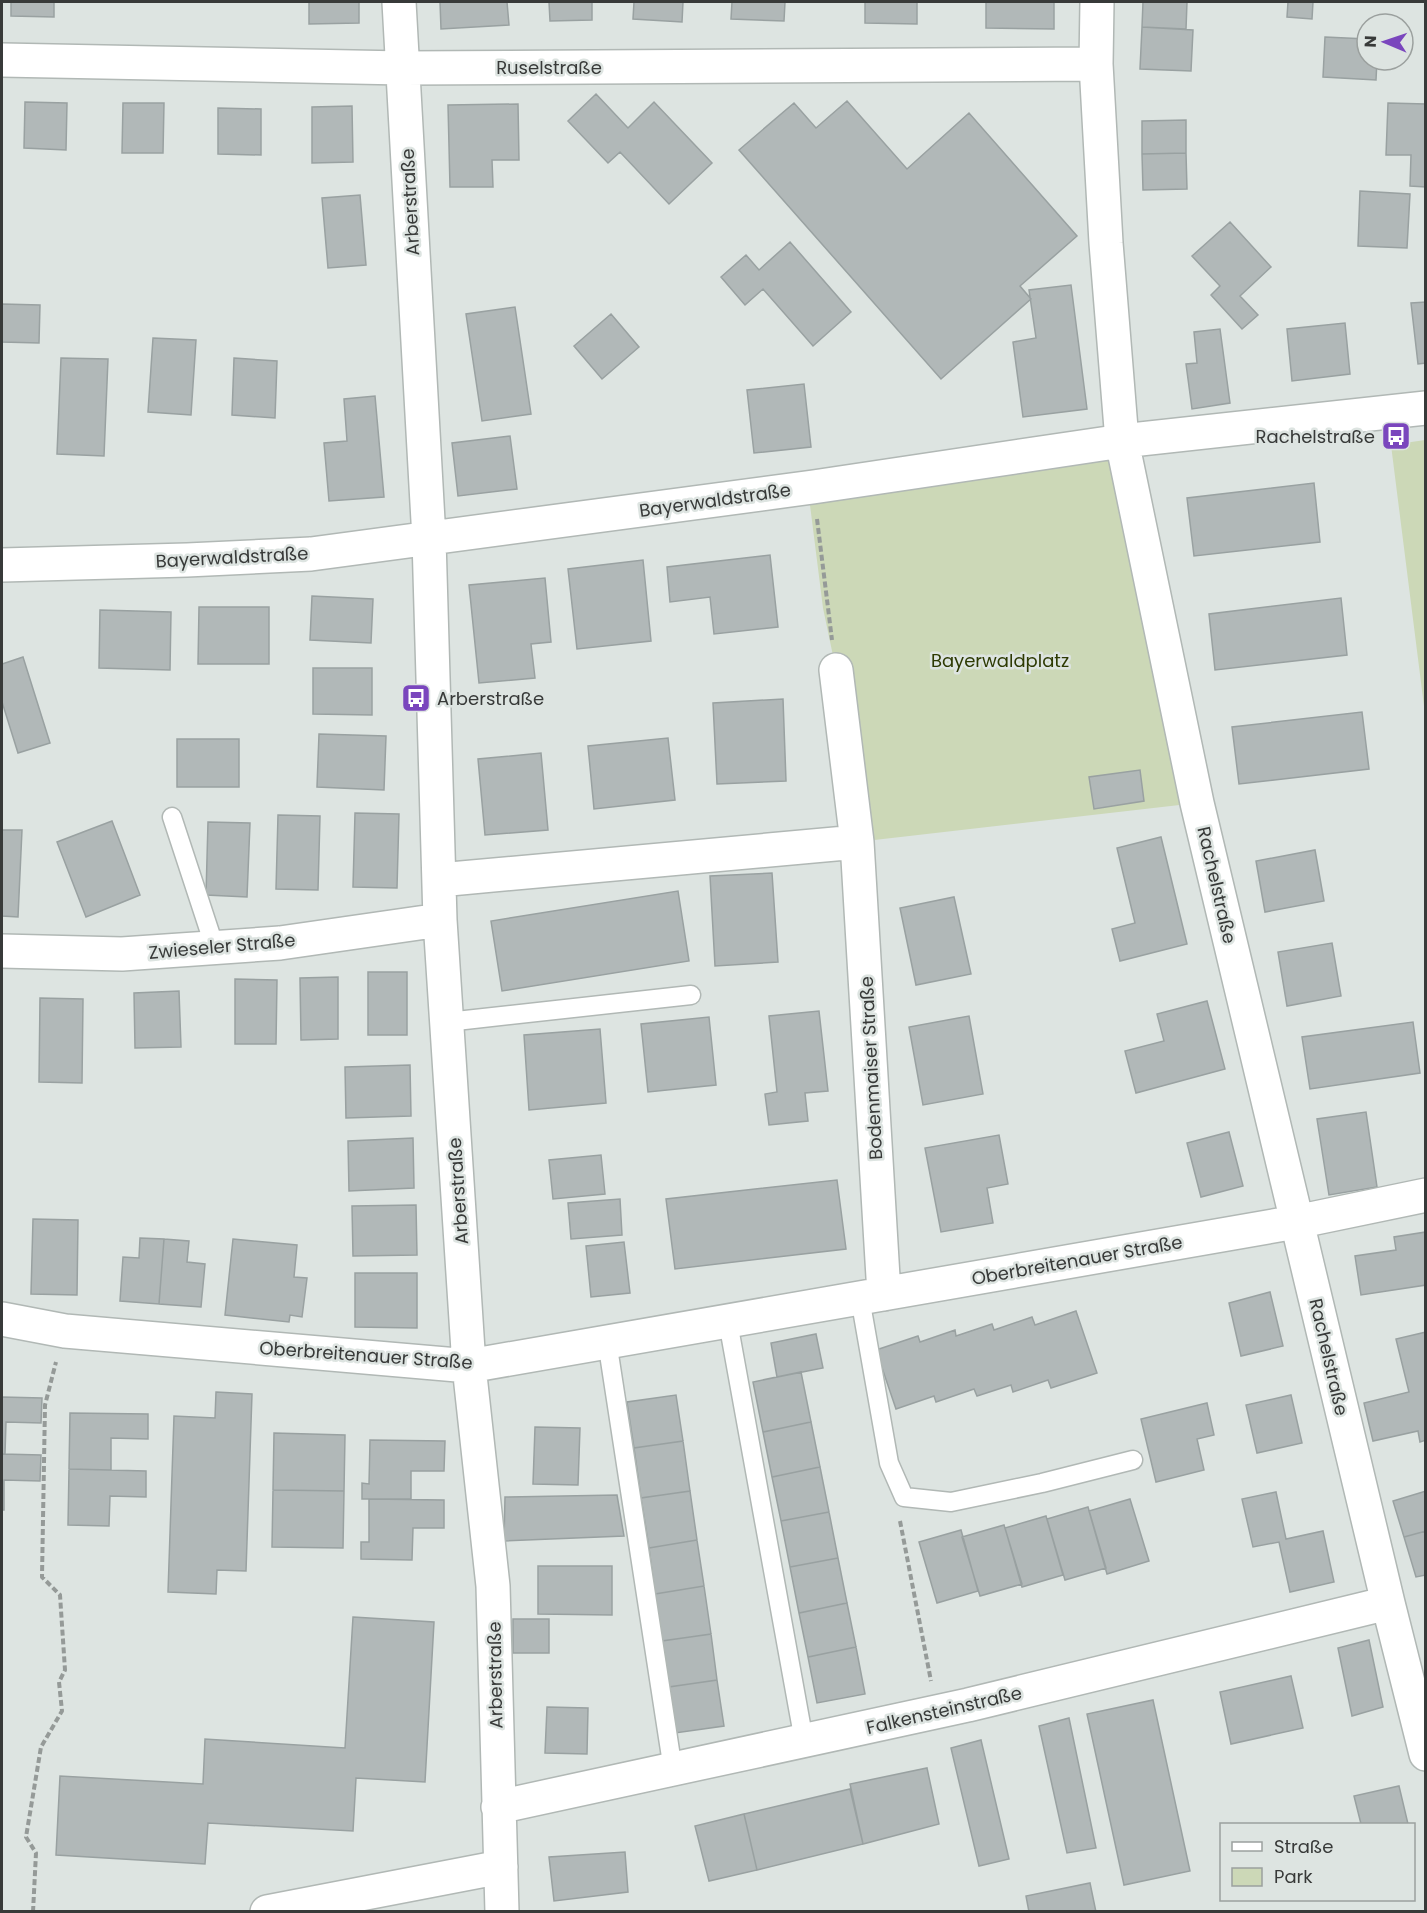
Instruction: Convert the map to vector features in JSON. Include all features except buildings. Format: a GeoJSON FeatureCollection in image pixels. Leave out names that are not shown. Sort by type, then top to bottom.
{"type":"FeatureCollection","features":[{"type":"Feature","properties":{"kind":"street","name":"Arberstraße"},"geometry":{"type":"LineString","coordinates":[[399,2],[429,538],[440,920],[469,1366],[493,1586],[502,1911]]}},
{"type":"Feature","properties":{"kind":"street","name":"Rachelstraße"},"geometry":{"type":"LineString","coordinates":[[1097,2],[1096,64],[1106,243],[1122,441],[1197,803],[1425,1754]]}},
{"type":"Feature","properties":{"kind":"street","name":"Ruselstraße"},"geometry":{"type":"LineString","coordinates":[[2,60],[403,68],[1096,64]]}},
{"type":"Feature","properties":{"kind":"street","name":"Bayerwaldstraße"},"geometry":{"type":"LineString","coordinates":[[2,565],[311,554],[813,487],[1122,441],[1425,408]]}},
{"type":"Feature","properties":{"kind":"street","name":"Bodenmaiser Straße"},"geometry":{"type":"LineString","coordinates":[[836,670],[857,842],[872,1296]]}},
{"type":"Feature","properties":{"kind":"street"},"geometry":{"type":"LineString","coordinates":[[439,880],[857,842]]}},
{"type":"Feature","properties":{"kind":"street","name":"Zwieseler Straße"},"geometry":{"type":"LineString","coordinates":[[2,951],[122,954],[214,948],[280,943],[440,920]]}},
{"type":"Feature","properties":{"kind":"street","name":"Oberbreitenauer Straße"},"geometry":{"type":"LineString","coordinates":[[3,1316],[65,1331],[469,1366],[1296,1222],[1425,1195]]}},
{"type":"Feature","properties":{"kind":"street","name":"Falkensteinstraße"},"geometry":{"type":"LineString","coordinates":[[498,1807],[937,1712],[1388,1604]]}},
{"type":"Feature","properties":{"kind":"street"},"geometry":{"type":"LineString","coordinates":[[267,1911],[501,1867]]}},
{"type":"Feature","properties":{"kind":"lane"},"geometry":{"type":"LineString","coordinates":[[172,817],[214,948]]}},
{"type":"Feature","properties":{"kind":"lane"},"geometry":{"type":"LineString","coordinates":[[447,1022],[691,995]]}},
{"type":"Feature","properties":{"kind":"lane"},"geometry":{"type":"LineString","coordinates":[[872,1296],[889,1463],[904,1497],[951,1502],[1042,1483],[1133,1460]]}},
{"type":"Feature","properties":{"kind":"lane"},"geometry":{"type":"LineString","coordinates":[[728,1322],[804,1741]]}},
{"type":"Feature","properties":{"kind":"lane"},"geometry":{"type":"LineString","coordinates":[[607,1341],[673,1770]]}},
{"type":"Feature","properties":{"kind":"path"},"geometry":{"type":"LineString","coordinates":[[813,487],[836,670]]}},
{"type":"Feature","properties":{"kind":"path"},"geometry":{"type":"LineString","coordinates":[[33,1911],[36,1853],[26,1837],[41,1747],[62,1712],[59,1682],[65,1670],[60,1595],[42,1577],[45,1406],[65,1331]]}},
{"type":"Feature","properties":{"kind":"path"},"geometry":{"type":"LineString","coordinates":[[897,1481],[897,1504],[937,1712]]}},
{"type":"Feature","properties":{"kind":"green space"},"geometry":{"type":"Polygon","coordinates":[[[1426,440],[1425,714],[1391,445],[1426,440]]]}},
{"type":"Feature","properties":{"kind":"green space","name":"Bayerwaldplatz"},"geometry":{"type":"Polygon","coordinates":[[[1122,441],[1197,803],[857,842],[836,670],[823,608],[810,505],[813,487],[1122,441]]]}},
{"type":"Feature","properties":{"kind":"place","name":"Rachelstraße"},"geometry":{"type":"Point","coordinates":[1396,436]}},
{"type":"Feature","properties":{"kind":"place","name":"Arberstraße"},"geometry":{"type":"Point","coordinates":[416,698]}}]}
